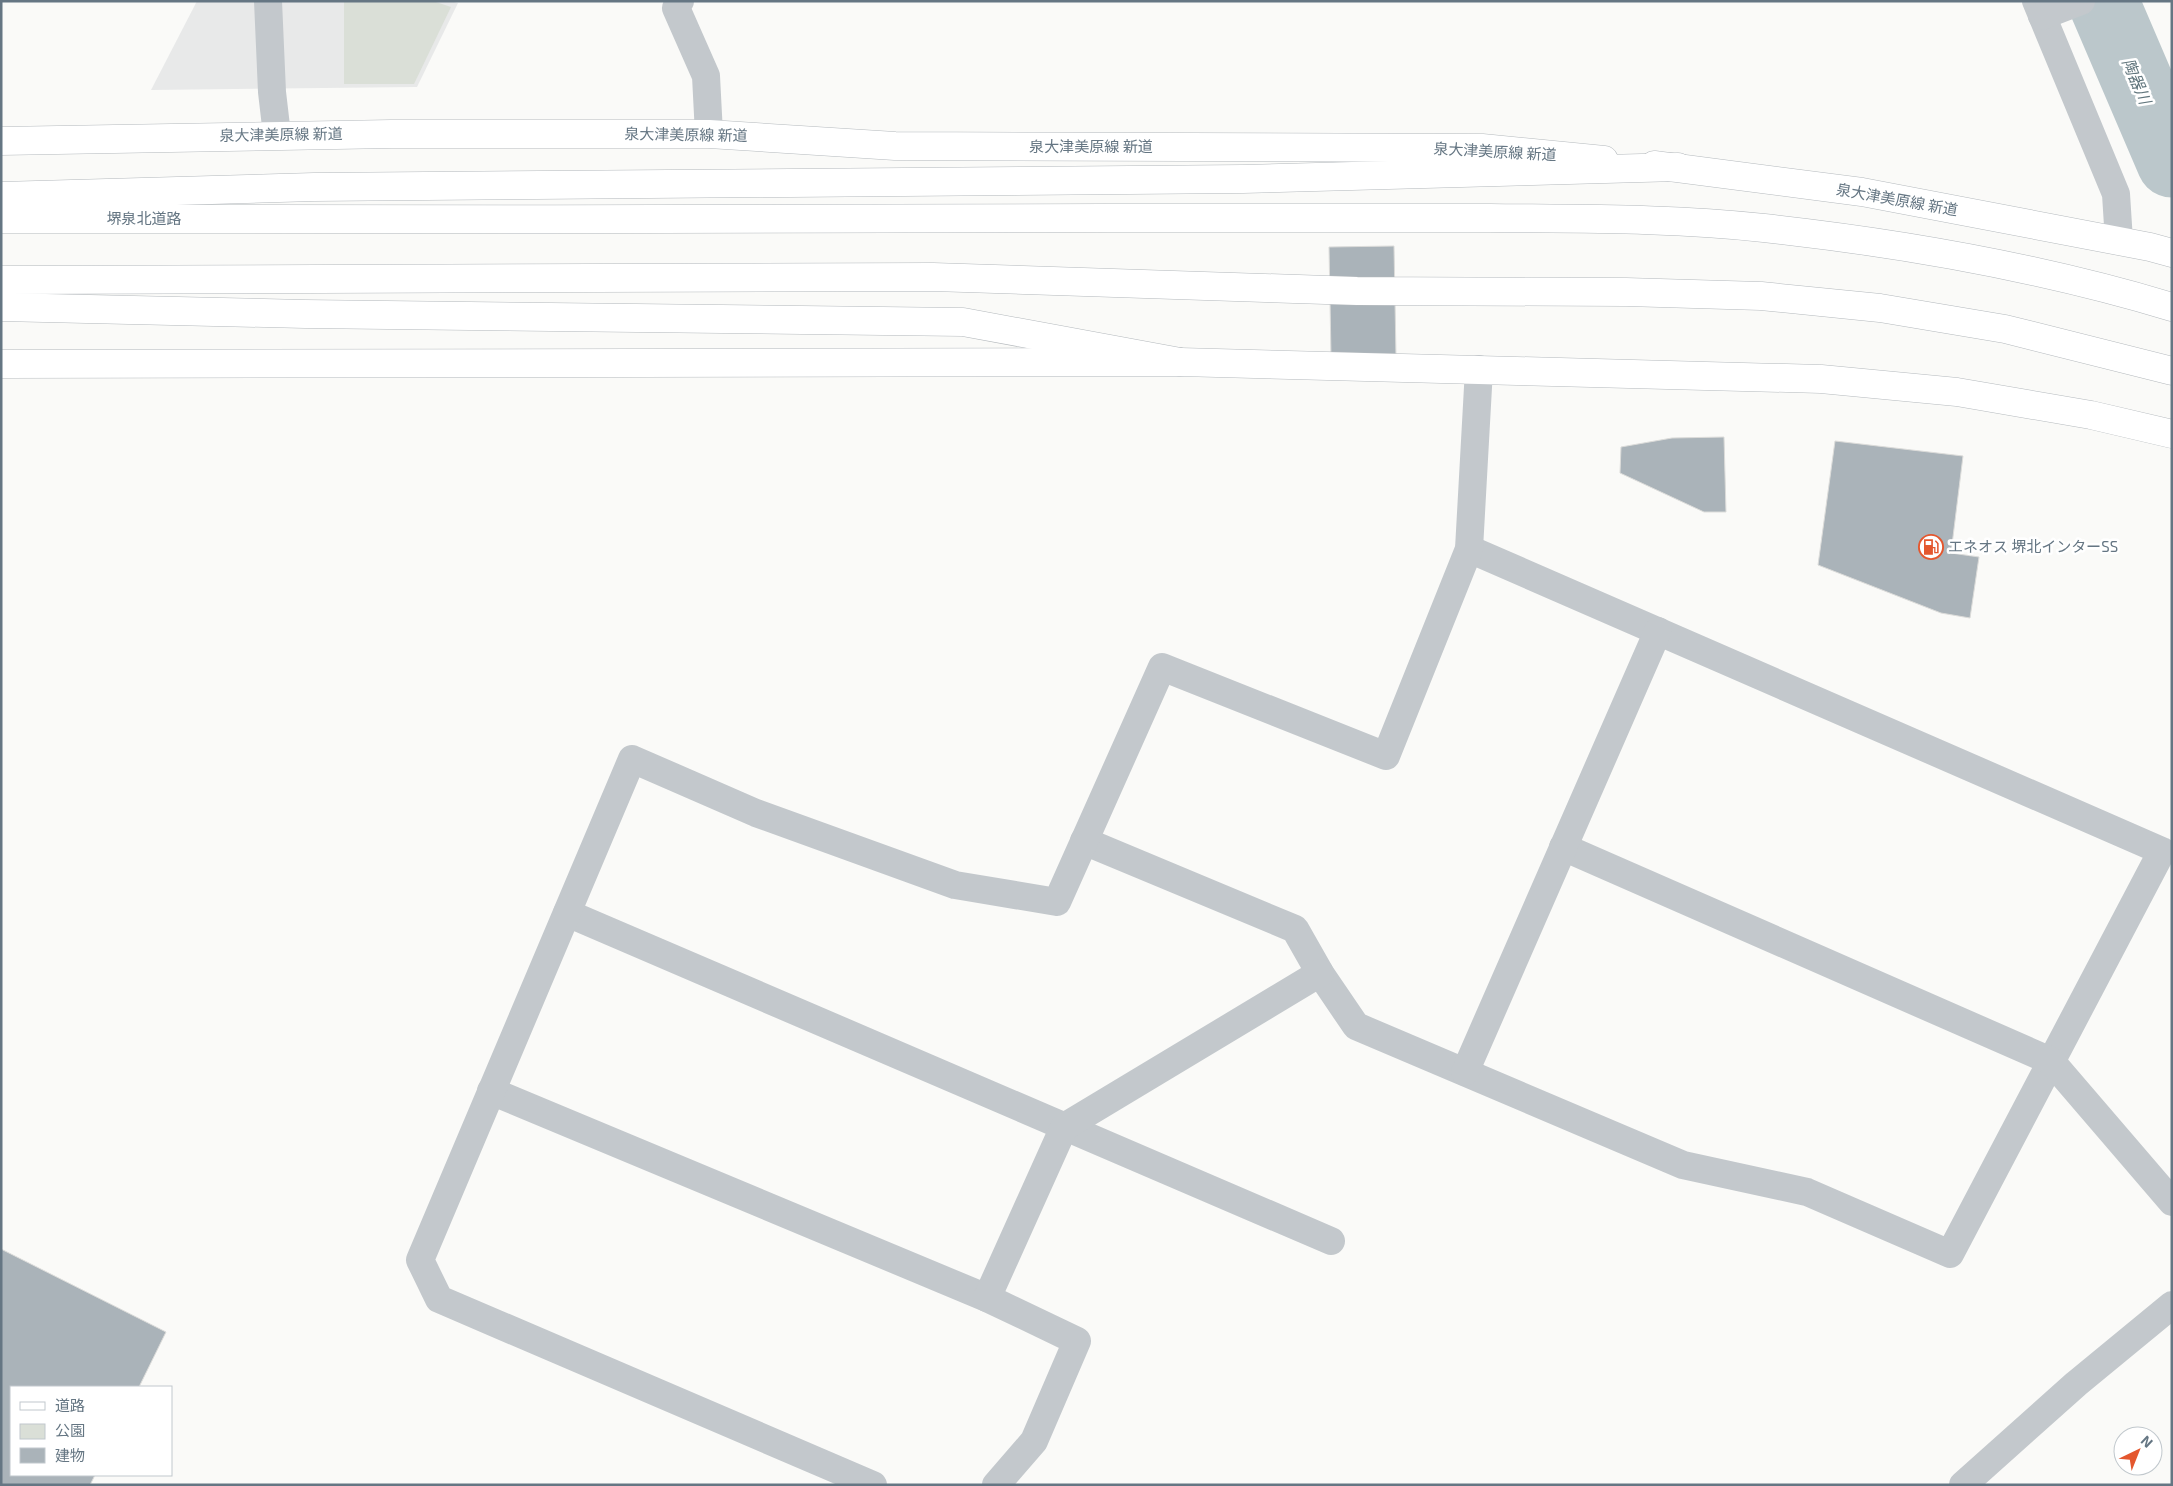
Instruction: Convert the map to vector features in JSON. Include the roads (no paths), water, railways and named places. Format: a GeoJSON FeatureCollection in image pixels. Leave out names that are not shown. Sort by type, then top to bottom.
{"type":"FeatureCollection","features":[{"type":"Feature","properties":{"kind":"main road","name":"泉大津美原線 新道"},"geometry":{"type":"LineString","coordinates":[[1,141],[277,136],[709,134],[895,146],[1482,148],[1678,167],[1862,192],[2161,250]]}},
{"type":"Feature","properties":{"kind":"main road"},"geometry":{"type":"LineString","coordinates":[[1,196],[314,187],[1244,179],[1678,167]]}},
{"type":"Feature","properties":{"kind":"main road","name":"堺泉北道路"},"geometry":{"type":"LineString","coordinates":[[1,219],[1347,217],[1627,219],[1760,227],[1884,244],[2004,264],[2172,306]]}},
{"type":"Feature","properties":{"kind":"main road"},"geometry":{"type":"LineString","coordinates":[[1,280],[932,277],[1356,291],[1626,292],[1762,296],[1880,308],[2005,329],[2172,371]]}},
{"type":"Feature","properties":{"kind":"main road"},"geometry":{"type":"LineString","coordinates":[[1,307],[305,314],[963,322],[1180,362]]}},
{"type":"Feature","properties":{"kind":"main road"},"geometry":{"type":"LineString","coordinates":[[1,364],[1180,362],[1821,379],[1957,392],[2091,415],[2172,434]]}},
{"type":"Feature","properties":{"kind":"street"},"geometry":{"type":"LineString","coordinates":[[268,1],[272,92],[277,136]]}},
{"type":"Feature","properties":{"kind":"street"},"geometry":{"type":"LineString","coordinates":[[2081,1],[2039,8],[2116,194],[2120,241]]}},
{"type":"Feature","properties":{"kind":"street"},"geometry":{"type":"LineString","coordinates":[[673,4],[706,76],[709,134]]}},
{"type":"Feature","properties":{"kind":"street"},"geometry":{"type":"LineString","coordinates":[[873,1485],[439,1299],[420,1260],[632,759],[756,813],[955,885],[1057,902],[1162,667],[1386,756],[1469,549],[1479,369]]}},
{"type":"Feature","properties":{"kind":"street"},"geometry":{"type":"LineString","coordinates":[[1084,841],[1296,929],[1320,973],[1356,1026],[1682,1165],[1806,1192],[1950,1254],[2162,850],[1469,549]]}},
{"type":"Feature","properties":{"kind":"street"},"geometry":{"type":"LineString","coordinates":[[1465,1072],[1658,631]]}},
{"type":"Feature","properties":{"kind":"street"},"geometry":{"type":"LineString","coordinates":[[1563,847],[2052,1061],[2172,1202]]}},
{"type":"Feature","properties":{"kind":"street"},"geometry":{"type":"LineString","coordinates":[[567,913],[1331,1241]]}},
{"type":"Feature","properties":{"kind":"street"},"geometry":{"type":"LineString","coordinates":[[987,1298],[1064,1127],[1320,973]]}},
{"type":"Feature","properties":{"kind":"street"},"geometry":{"type":"LineString","coordinates":[[491,1091],[987,1298],[1077,1340],[1034,1441],[996,1485]]}},
{"type":"Feature","properties":{"kind":"street"},"geometry":{"type":"LineString","coordinates":[[1963,1485],[2076,1384],[2172,1305]]}},
{"type":"Feature","properties":{"kind":"waterway","name":"陶器川"},"geometry":{"type":"LineString","coordinates":[[2103,1],[2172,162]]}},
{"type":"Feature","properties":{"kind":"place","name":"エネオス 堺北インターSS"},"geometry":{"type":"Point","coordinates":[1931,547]}}]}
